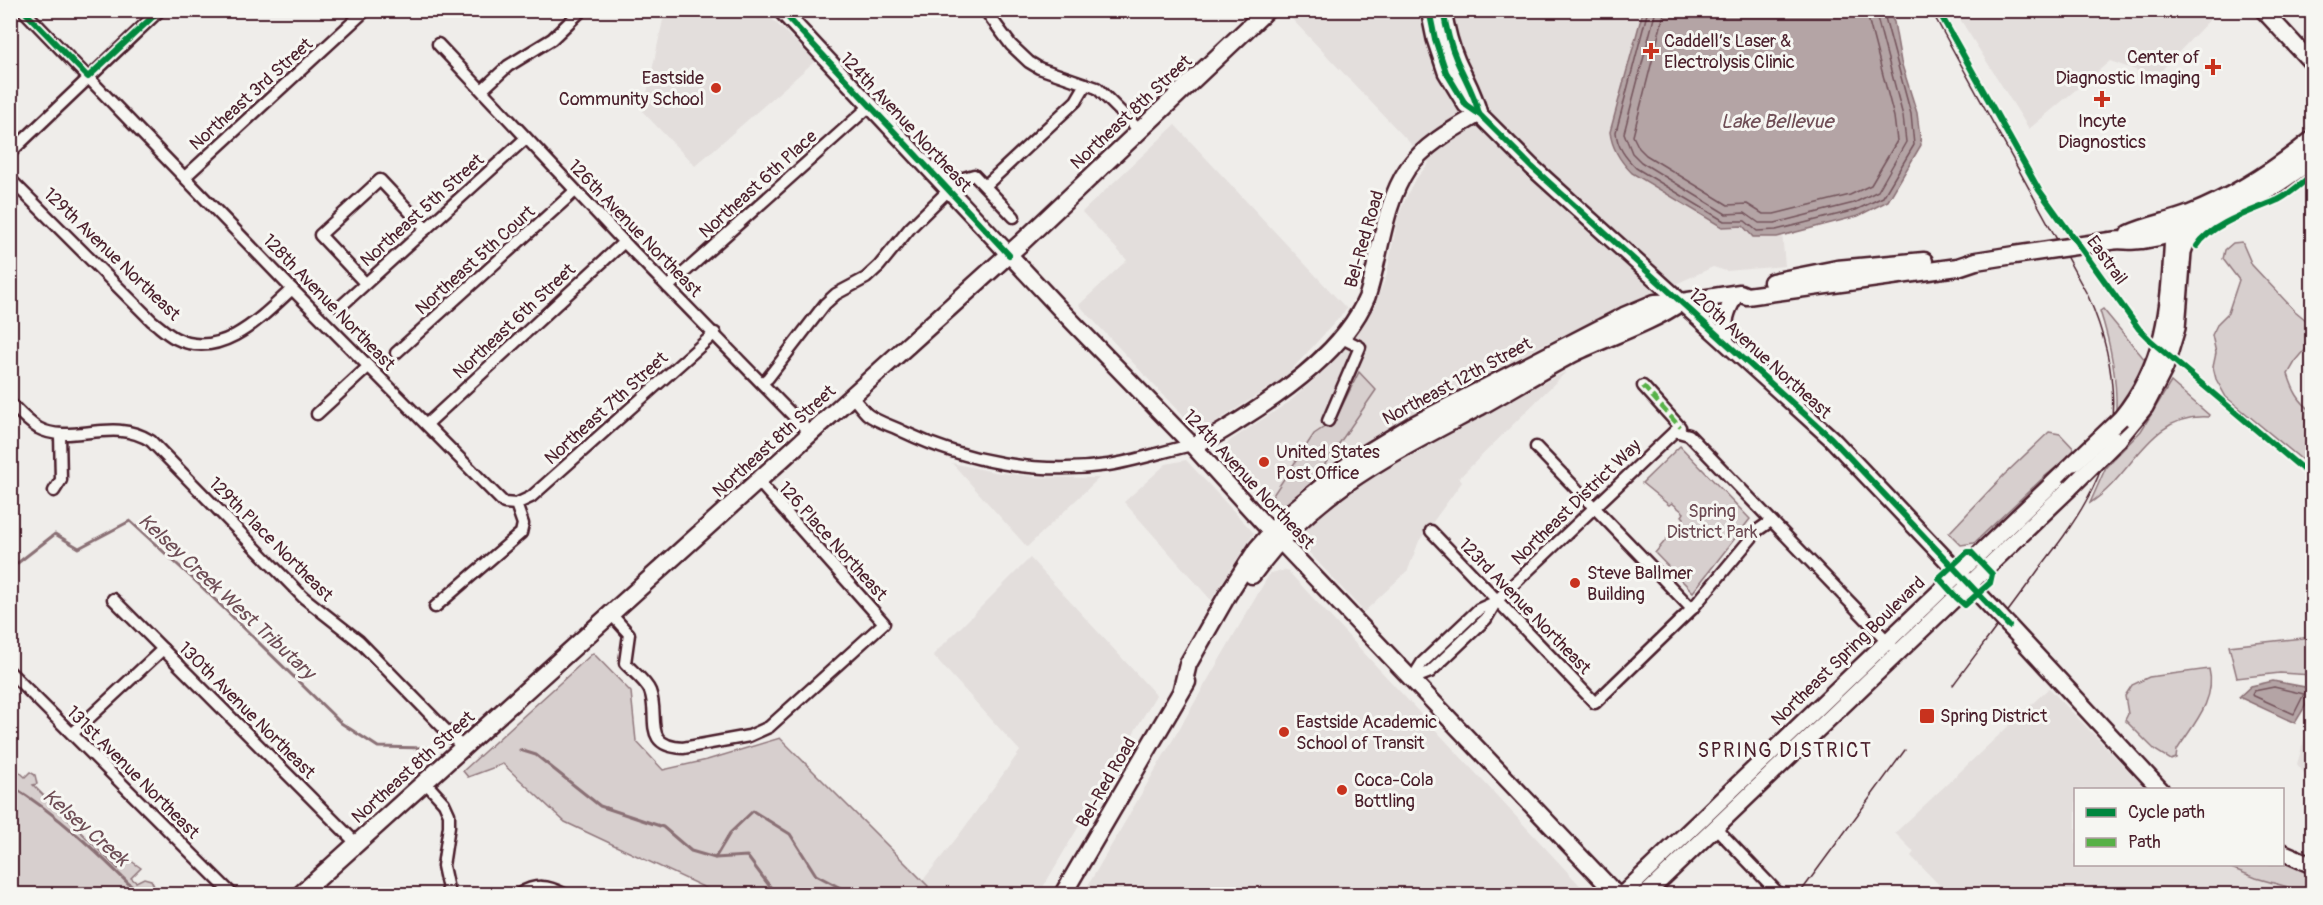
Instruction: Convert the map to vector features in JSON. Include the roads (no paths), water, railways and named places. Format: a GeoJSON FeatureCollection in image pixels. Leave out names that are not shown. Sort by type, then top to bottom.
{"type":"FeatureCollection","features":[{"type":"Feature","properties":{"kind":"main road","name":"Northeast 8th Street"},"geometry":{"type":"LineString","coordinates":[[301,894],[1009,255],[1140,131],[1258,14]]}},
{"type":"Feature","properties":{"kind":"main road","name":"Northeast 12th Street"},"geometry":{"type":"LineString","coordinates":[[1276,536],[1320,494],[1369,466],[1418,431],[1573,354],[1661,315],[1682,302],[1738,293],[1747,296],[1958,267],[1976,261],[2014,255],[2113,240],[2139,241],[2173,234],[2279,165],[2313,140]]}},
{"type":"Feature","properties":{"kind":"main road","name":"Northeast 12th Street"},"geometry":{"type":"LineString","coordinates":[[2113,240],[2134,231],[2197,218],[2252,200],[2313,159]]}},
{"type":"Feature","properties":{"kind":"main road","name":"Bel-Red Road"},"geometry":{"type":"LineString","coordinates":[[1063,894],[1182,689],[1198,669],[1276,536]]}},
{"type":"Feature","properties":{"kind":"street","name":"128th Avenue Northeast"},"geometry":{"type":"LineString","coordinates":[[23,10],[368,367],[427,423],[504,503],[516,504]]}},
{"type":"Feature","properties":{"kind":"street"},"geometry":{"type":"LineString","coordinates":[[10,153],[160,10]]}},
{"type":"Feature","properties":{"kind":"street","name":"Northeast 3rd Street"},"geometry":{"type":"LineString","coordinates":[[185,177],[366,10]]}},
{"type":"Feature","properties":{"kind":"street"},"geometry":{"type":"LineString","coordinates":[[482,90],[508,66],[552,39],[582,10]]}},
{"type":"Feature","properties":{"kind":"street","name":"124th Avenue Northeast"},"geometry":{"type":"LineString","coordinates":[[781,10],[1009,255],[1192,445],[1616,894]]}},
{"type":"Feature","properties":{"kind":"street"},"geometry":{"type":"LineString","coordinates":[[985,10],[1011,45],[1029,62],[1103,93],[1140,131]]}},
{"type":"Feature","properties":{"kind":"street","name":"120th Avenue Northeast"},"geometry":{"type":"LineString","coordinates":[[1429,10],[1435,39],[1446,72],[1466,105],[1479,114],[1505,142],[1831,438],[2160,788]]}},
{"type":"Feature","properties":{"kind":"street","name":"120th Avenue Northeast"},"geometry":{"type":"LineString","coordinates":[[1443,10],[1456,60],[1476,99],[1479,114]]}},
{"type":"Feature","properties":{"kind":"street"},"geometry":{"type":"LineString","coordinates":[[2263,10],[2313,63]]}},
{"type":"Feature","properties":{"kind":"street","name":"126th Avenue Northeast"},"geometry":{"type":"LineString","coordinates":[[438,44],[575,191],[811,434]]}},
{"type":"Feature","properties":{"kind":"street"},"geometry":{"type":"LineString","coordinates":[[985,186],[1076,101],[1086,84]]}},
{"type":"Feature","properties":{"kind":"street","name":"Northeast 6th Place"},"geometry":{"type":"LineString","coordinates":[[668,287],[871,105]]}},
{"type":"Feature","properties":{"kind":"street","name":"Bel-Red Road"},"geometry":{"type":"LineString","coordinates":[[1192,445],[1207,441],[1279,395],[1342,338],[1367,297],[1395,196],[1408,168],[1433,144],[1479,114]]}},
{"type":"Feature","properties":{"kind":"street","name":"Northeast 5th Street"},"geometry":{"type":"LineString","coordinates":[[340,307],[526,138]]}},
{"type":"Feature","properties":{"kind":"street"},"geometry":{"type":"LineString","coordinates":[[762,383],[825,304],[836,294],[873,272],[910,228],[960,179],[969,175],[974,176],[1014,216]]}},
{"type":"Feature","properties":{"kind":"street","name":"129th Avenue Northeast"},"geometry":{"type":"LineString","coordinates":[[10,179],[152,321],[174,338],[195,345],[222,341],[259,320],[292,289]]}},
{"type":"Feature","properties":{"kind":"street"},"geometry":{"type":"LineString","coordinates":[[365,283],[320,235],[380,180],[426,229]]}},
{"type":"Feature","properties":{"kind":"street","name":"Northeast 5th Court"},"geometry":{"type":"LineString","coordinates":[[396,353],[575,191]]}},
{"type":"Feature","properties":{"kind":"street","name":"Northeast Spring Boulevard"},"geometry":{"type":"LineString","coordinates":[[1646,894],[2070,488],[2118,440],[2145,407],[2172,324],[2183,252],[2197,218]]}},
{"type":"Feature","properties":{"kind":"street","name":"Northeast Spring Boulevard"},"geometry":{"type":"LineString","coordinates":[[2172,324],[2173,234]]}},
{"type":"Feature","properties":{"kind":"street","name":"Northeast 6th Street"},"geometry":{"type":"LineString","coordinates":[[427,423],[624,242]]}},
{"type":"Feature","properties":{"kind":"street"},"geometry":{"type":"LineString","coordinates":[[1726,342],[1725,313],[1738,293]]}},
{"type":"Feature","properties":{"kind":"street","name":"Northeast 7th Street"},"geometry":{"type":"LineString","coordinates":[[516,504],[531,497],[715,333]]}},
{"type":"Feature","properties":{"kind":"street"},"geometry":{"type":"LineString","coordinates":[[1328,421],[1360,347],[1342,338]]}},
{"type":"Feature","properties":{"kind":"street"},"geometry":{"type":"LineString","coordinates":[[317,414],[368,367]]}},
{"type":"Feature","properties":{"kind":"street","name":"Northeast Spring Boulevard"},"geometry":{"type":"LineString","coordinates":[[1623,894],[2121,418],[2139,393],[2155,377]]}},
{"type":"Feature","properties":{"kind":"street"},"geometry":{"type":"LineString","coordinates":[[1643,386],[1680,429],[1689,435],[1899,654]]}},
{"type":"Feature","properties":{"kind":"street"},"geometry":{"type":"LineString","coordinates":[[852,397],[868,415],[933,446],[1005,465],[1084,468],[1106,466],[1192,445]]}},
{"type":"Feature","properties":{"kind":"street"},"geometry":{"type":"LineString","coordinates":[[10,403],[37,428],[60,434],[61,480],[54,491]]}},
{"type":"Feature","properties":{"kind":"street","name":"Northeast District Way"},"geometry":{"type":"LineString","coordinates":[[1412,679],[1430,672],[1486,618],[1497,600],[1671,433],[1680,429]]}},
{"type":"Feature","properties":{"kind":"street","name":"129th Place Northeast"},"geometry":{"type":"LineString","coordinates":[[60,434],[119,430],[142,436],[151,441],[303,597],[359,641],[463,747]]}},
{"type":"Feature","properties":{"kind":"street"},"geometry":{"type":"LineString","coordinates":[[1536,447],[1692,609],[1758,530],[1771,521]]}},
{"type":"Feature","properties":{"kind":"street","name":"126 Place Northeast"},"geometry":{"type":"LineString","coordinates":[[611,614],[629,634],[625,663],[650,691],[657,738],[666,745],[683,748],[749,736],[769,727],[884,623],[758,482]]}},
{"type":"Feature","properties":{"kind":"street"},"geometry":{"type":"LineString","coordinates":[[435,607],[521,533],[523,524],[516,504]]}},
{"type":"Feature","properties":{"kind":"street","name":"123rd Avenue Northeast"},"geometry":{"type":"LineString","coordinates":[[1431,531],[1596,703],[1692,609]]}},
{"type":"Feature","properties":{"kind":"street","name":"130th Avenue Northeast"},"geometry":{"type":"LineString","coordinates":[[113,599],[357,844]]}},
{"type":"Feature","properties":{"kind":"street"},"geometry":{"type":"LineString","coordinates":[[73,734],[163,649]]}},
{"type":"Feature","properties":{"kind":"street","name":"131st Avenue Northeast"},"geometry":{"type":"LineString","coordinates":[[10,672],[232,894]]}},
{"type":"Feature","properties":{"kind":"street"},"geometry":{"type":"LineString","coordinates":[[426,782],[444,803],[449,814],[443,866],[449,894]]}},
{"type":"Feature","properties":{"kind":"street"},"geometry":{"type":"LineString","coordinates":[[1716,828],[1779,894]]}},
{"type":"Feature","properties":{"kind":"street"},"geometry":{"type":"LineString","coordinates":[[2284,852],[2313,865]]}},
{"type":"Feature","properties":{"kind":"street"},"geometry":{"type":"LineString","coordinates":[[519,894],[537,886],[555,889],[564,894]]}},
{"type":"Feature","properties":{"kind":"water","name":"Lake Bellevue"},"geometry":{"type":"Polygon","coordinates":[[[1887,10],[1894,22],[1901,62],[1917,113],[1921,145],[1888,201],[1858,216],[1777,237],[1753,237],[1743,226],[1722,227],[1632,173],[1617,154],[1610,132],[1643,11],[1887,10]]]}},
{"type":"Feature","properties":{"kind":"water"},"geometry":{"type":"Polygon","coordinates":[[[2273,681],[2310,688],[2312,695],[2295,723],[2239,697],[2251,686],[2273,681]]]}},
{"type":"Feature","properties":{"kind":"waterway","name":"Kelsey Creek West Tributary"},"geometry":{"type":"LineString","coordinates":[[10,569],[55,534],[79,548],[130,521],[203,588],[341,723],[378,747],[427,748]]}},
{"type":"Feature","properties":{"kind":"waterway","name":"Kelsey Creek West Tributary"},"geometry":{"type":"LineString","coordinates":[[520,750],[536,755],[600,806],[663,827],[691,851],[715,858],[730,833],[753,811],[790,834],[816,875],[852,894]]}},
{"type":"Feature","properties":{"kind":"waterway","name":"Kelsey Creek"},"geometry":{"type":"LineString","coordinates":[[10,785],[62,822],[139,894]]}},
{"type":"Feature","properties":{"kind":"waterway"},"geometry":{"type":"LineString","coordinates":[[715,858],[747,856],[771,888],[772,894]]}},
{"type":"Feature","properties":{"kind":"tram line"},"geometry":{"type":"LineString","coordinates":[[1931,10],[2088,296],[2106,347],[2111,373],[2112,399],[2107,451],[2098,476],[2076,519],[1953,685]]}},
{"type":"Feature","properties":{"kind":"tram line"},"geometry":{"type":"LineString","coordinates":[[1800,893],[1905,750]]}},
{"type":"Feature","properties":{"kind":"place","name":"Caddell’s Laser & Electrolysis Clinic"},"geometry":{"type":"Point","coordinates":[1651,51]}},
{"type":"Feature","properties":{"kind":"place","name":"Center of Diagnostic Imaging"},"geometry":{"type":"Point","coordinates":[2213,67]}},
{"type":"Feature","properties":{"kind":"place","name":"Eastside Community School"},"geometry":{"type":"Point","coordinates":[716,88]}},
{"type":"Feature","properties":{"kind":"place","name":"Incyte Diagnostics"},"geometry":{"type":"Point","coordinates":[2102,99]}},
{"type":"Feature","properties":{"kind":"place","name":"United States Post Office"},"geometry":{"type":"Point","coordinates":[1264,462]}},
{"type":"Feature","properties":{"kind":"place","name":"Steve Ballmer Building"},"geometry":{"type":"Point","coordinates":[1575,583]}},
{"type":"Feature","properties":{"kind":"place","name":"Spring District"},"geometry":{"type":"Point","coordinates":[1927,716]}},
{"type":"Feature","properties":{"kind":"place","name":"Eastside Academic School of Transit"},"geometry":{"type":"Point","coordinates":[1284,732]}},
{"type":"Feature","properties":{"kind":"place","name":"Coca-Cola Bottling"},"geometry":{"type":"Point","coordinates":[1342,790]}},
{"type":"Feature","properties":{"kind":"district","name":"SPRING DISTRICT"},"geometry":{"type":"Point","coordinates":[1785,750]}},
{"type":"Feature","properties":{"kind":"park label","name":"Spring District Park"},"geometry":{"type":"Point","coordinates":[1712,521]}}]}
